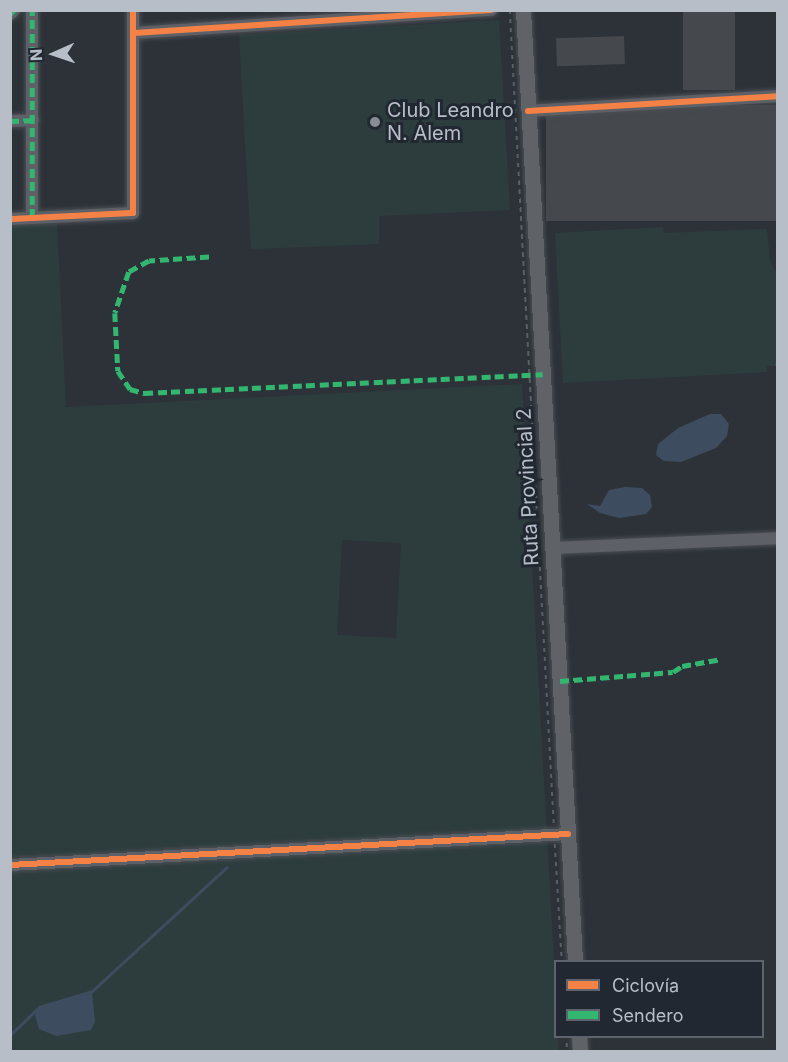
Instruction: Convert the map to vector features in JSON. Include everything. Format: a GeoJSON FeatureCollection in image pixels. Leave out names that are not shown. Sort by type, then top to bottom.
{"type":"FeatureCollection","features":[{"type":"Feature","properties":{"kind":"main road","name":"Ruta Provincial 2"},"geometry":{"type":"LineString","coordinates":[[523,10],[552,548],[562,835],[575,960]]}},
{"type":"Feature","properties":{"kind":"street"},"geometry":{"type":"LineString","coordinates":[[10,14],[14,10]]}},
{"type":"Feature","properties":{"kind":"street"},"geometry":{"type":"LineString","coordinates":[[32,10],[32,218]]}},
{"type":"Feature","properties":{"kind":"street"},"geometry":{"type":"LineString","coordinates":[[10,219],[133,213],[133,10]]}},
{"type":"Feature","properties":{"kind":"street"},"geometry":{"type":"LineString","coordinates":[[133,33],[491,10]]}},
{"type":"Feature","properties":{"kind":"street"},"geometry":{"type":"LineString","coordinates":[[528,111],[777,96]]}},
{"type":"Feature","properties":{"kind":"street"},"geometry":{"type":"LineString","coordinates":[[10,121],[33,120]]}},
{"type":"Feature","properties":{"kind":"street"},"geometry":{"type":"LineString","coordinates":[[552,548],[777,538]]}},
{"type":"Feature","properties":{"kind":"street"},"geometry":{"type":"LineString","coordinates":[[10,864],[562,835]]}},
{"type":"Feature","properties":{"kind":"path"},"geometry":{"type":"LineString","coordinates":[[510,10],[562,835],[562,960]]}},
{"type":"Feature","properties":{"kind":"shaded area","name":"Club Leandro N. Alem"},"geometry":{"type":"Polygon","coordinates":[[[499,20],[510,210],[379,216],[379,244],[251,249],[239,35],[499,20]]]}},
{"type":"Feature","properties":{"kind":"shaded area"},"geometry":{"type":"Polygon","coordinates":[[[57,222],[66,407],[522,384],[554,961],[554,1038],[558,1038],[559,1051],[11,1052],[11,869],[230,847],[11,858],[11,224],[57,222]],[[342,540],[337,635],[396,638],[401,543],[342,540]]]}},
{"type":"Feature","properties":{"kind":"shaded area"},"geometry":{"type":"Polygon","coordinates":[[[663,227],[664,233],[767,229],[770,261],[777,273],[777,366],[767,366],[767,372],[563,383],[555,233],[663,227]]]}},
{"type":"Feature","properties":{"kind":"water"},"geometry":{"type":"Polygon","coordinates":[[[710,414],[721,414],[729,424],[727,436],[716,448],[681,462],[664,461],[656,455],[658,444],[678,428],[710,414]]]}},
{"type":"Feature","properties":{"kind":"water"},"geometry":{"type":"Polygon","coordinates":[[[625,487],[642,488],[650,495],[652,507],[646,514],[619,518],[600,513],[587,504],[600,506],[609,490],[625,487]]]}},
{"type":"Feature","properties":{"kind":"water"},"geometry":{"type":"Polygon","coordinates":[[[92,991],[95,1022],[91,1030],[56,1036],[39,1029],[35,1015],[39,1007],[92,991]]]}},
{"type":"Feature","properties":{"kind":"building"},"geometry":{"type":"Polygon","coordinates":[[[683,10],[735,10],[735,90],[683,90],[683,10]]]}},
{"type":"Feature","properties":{"kind":"building"},"geometry":{"type":"Polygon","coordinates":[[[624,36],[625,64],[557,66],[556,38],[624,36]]]}},
{"type":"Feature","properties":{"kind":"building"},"geometry":{"type":"Polygon","coordinates":[[[546,105],[777,105],[777,221],[546,221],[546,105]]]}},
{"type":"Feature","properties":{"kind":"waterway"},"geometry":{"type":"LineString","coordinates":[[10,1035],[39,1007],[92,991],[227,867]]}},
{"type":"Feature","properties":{"kind":"marked path"},"geometry":{"type":"LineString","coordinates":[[10,14],[14,10]]}},
{"type":"Feature","properties":{"kind":"marked path"},"geometry":{"type":"LineString","coordinates":[[32,10],[32,218]]}},
{"type":"Feature","properties":{"kind":"marked path"},"geometry":{"type":"LineString","coordinates":[[10,121],[33,120]]}},
{"type":"Feature","properties":{"kind":"marked path"},"geometry":{"type":"LineString","coordinates":[[209,257],[149,261],[129,272],[115,313],[118,371],[130,389],[144,393],[543,374]]}},
{"type":"Feature","properties":{"kind":"marked path"},"geometry":{"type":"LineString","coordinates":[[560,681],[673,672],[682,666],[720,659]]}},
{"type":"Feature","properties":{"kind":"cycle path"},"geometry":{"type":"LineString","coordinates":[[10,219],[133,213],[133,10]]}},
{"type":"Feature","properties":{"kind":"cycle path"},"geometry":{"type":"LineString","coordinates":[[133,33],[491,10]]}},
{"type":"Feature","properties":{"kind":"cycle path"},"geometry":{"type":"LineString","coordinates":[[528,111],[778,96]]}},
{"type":"Feature","properties":{"kind":"cycle path"},"geometry":{"type":"LineString","coordinates":[[10,865],[568,834]]}},
{"type":"Feature","properties":{"kind":"place","name":"Club Leandro N. Alem"},"geometry":{"type":"Point","coordinates":[375,122]}}]}
